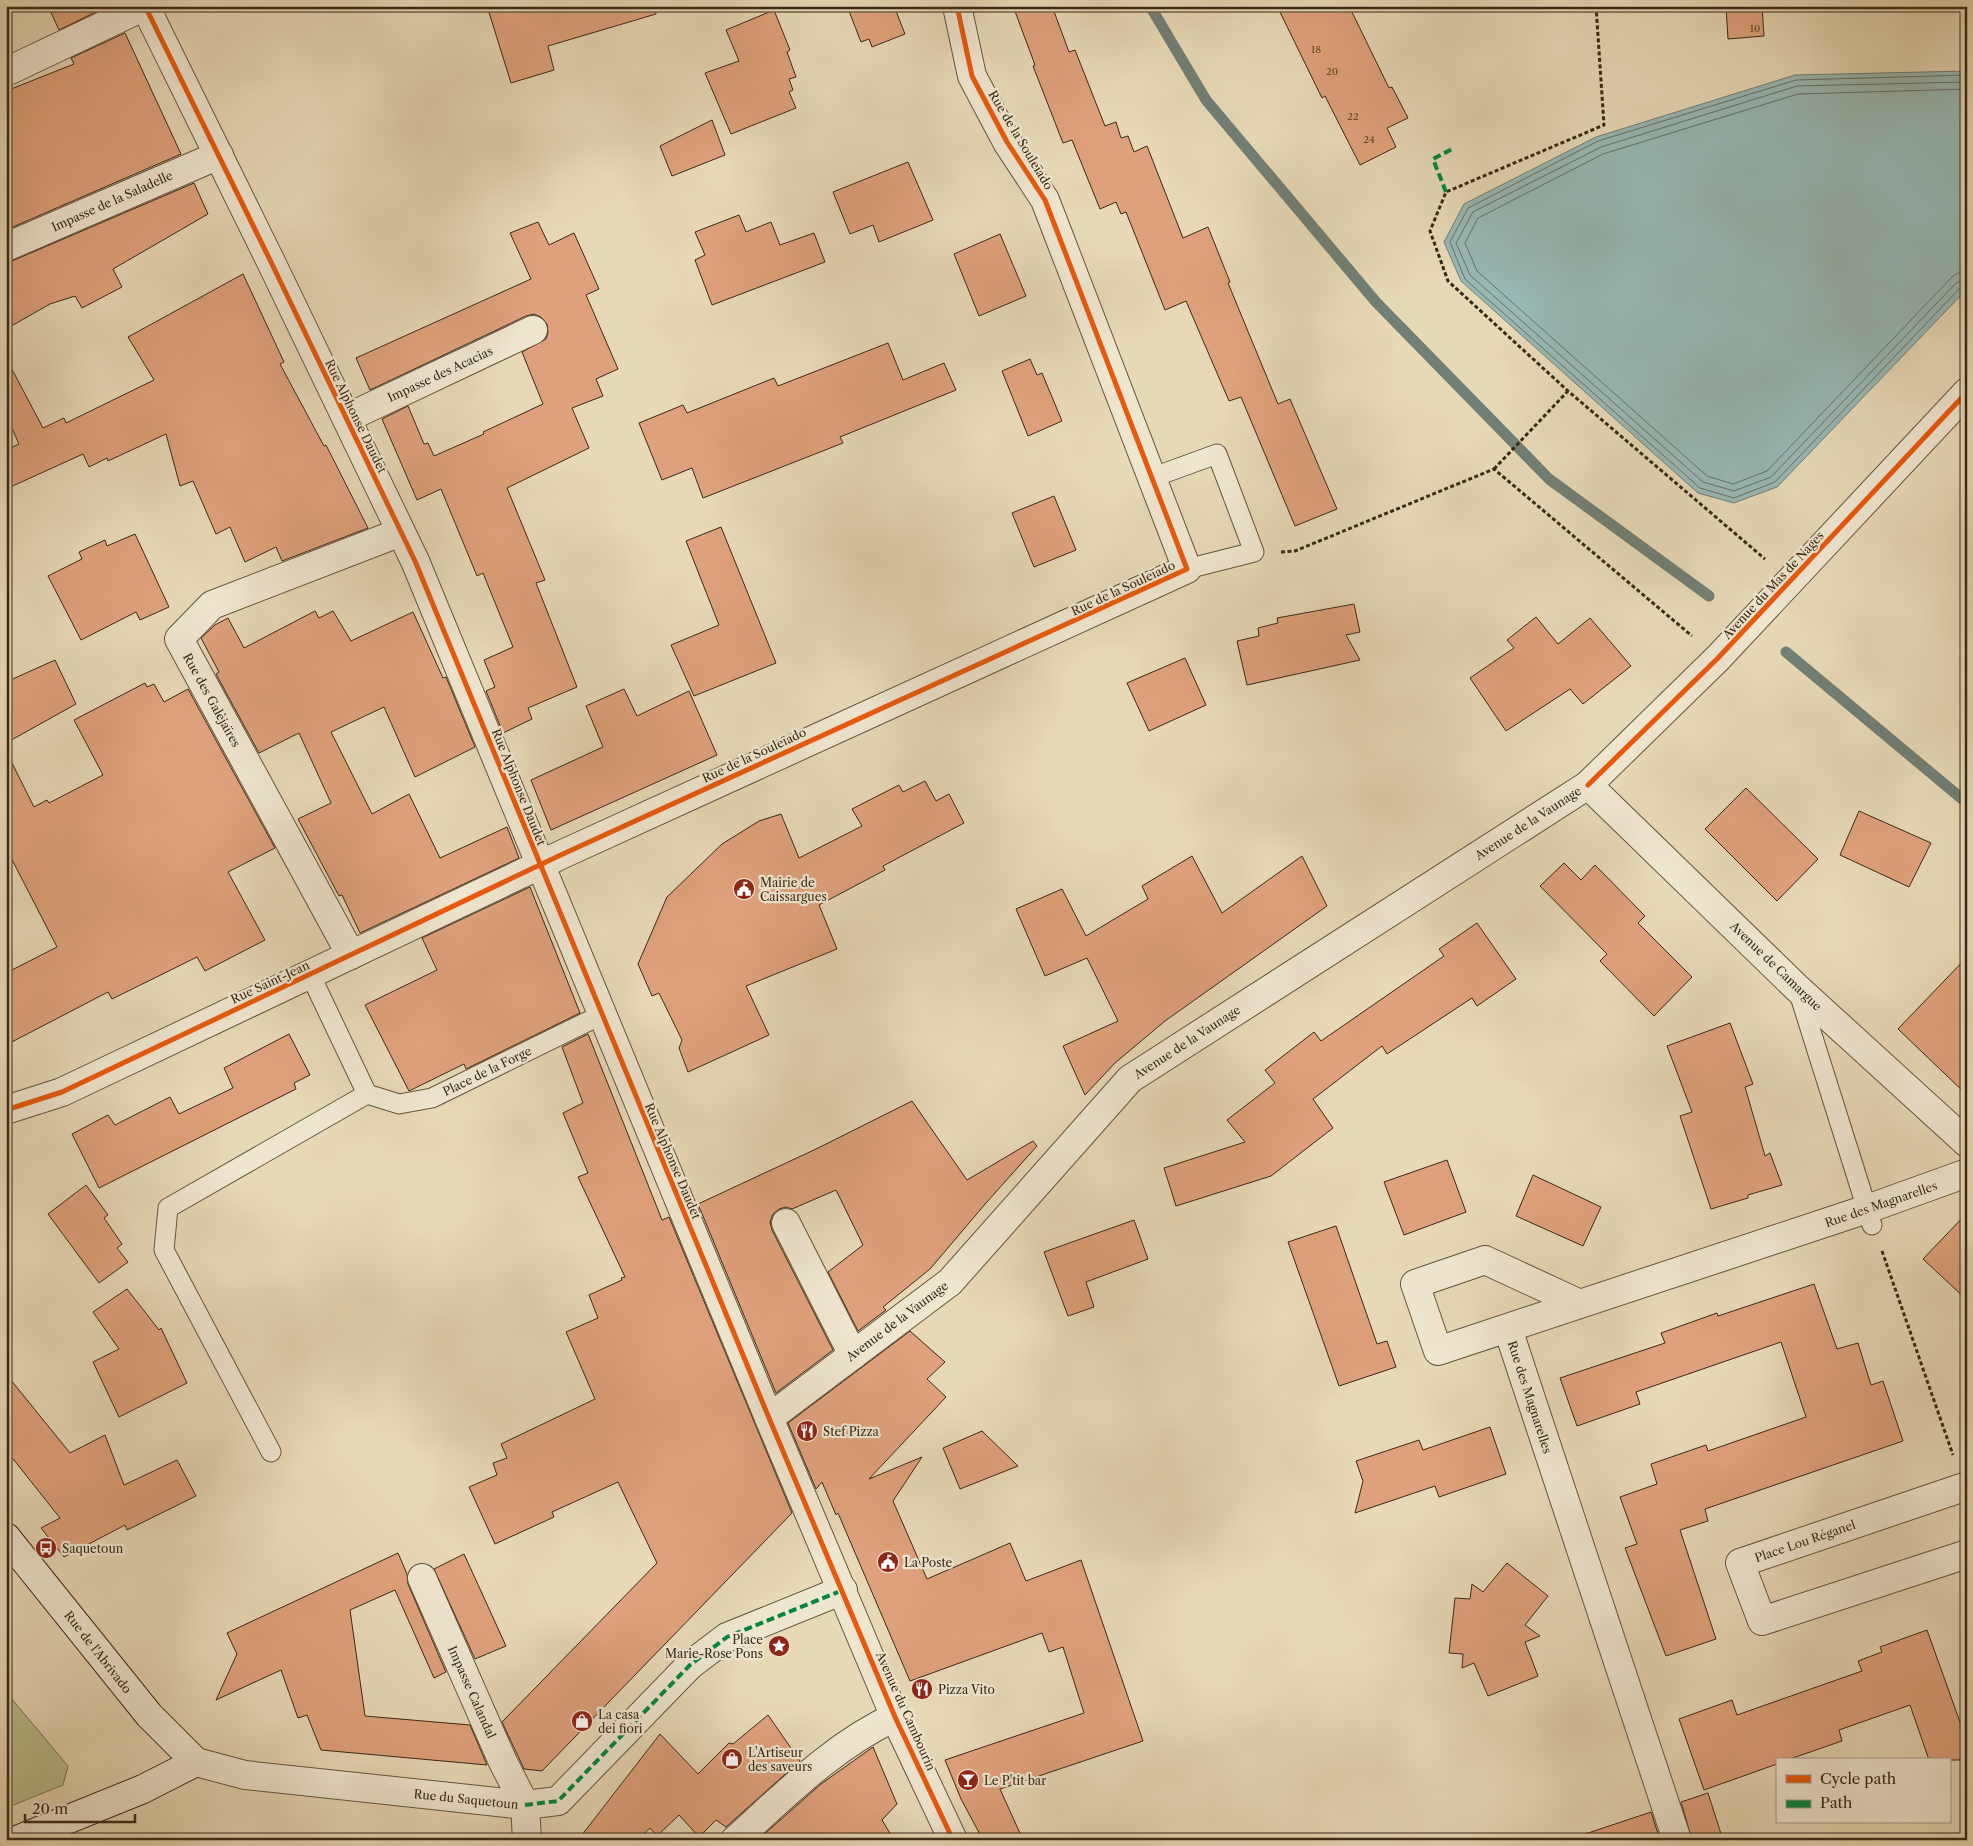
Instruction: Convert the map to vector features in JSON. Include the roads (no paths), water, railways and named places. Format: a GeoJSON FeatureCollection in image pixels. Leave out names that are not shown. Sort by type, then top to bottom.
{"type":"FeatureCollection","features":[{"type":"Feature","properties":{"kind":"street"},"geometry":{"type":"LineString","coordinates":[[10,70],[145,6]]}},
{"type":"Feature","properties":{"kind":"street","name":"Rue Alphonse Daudet"},"geometry":{"type":"LineString","coordinates":[[145,6],[401,532],[769,1418],[843,1590]]}},
{"type":"Feature","properties":{"kind":"street","name":"Rue de la Souleïado"},"geometry":{"type":"LineString","coordinates":[[540,865],[804,742],[1022,646],[1186,569],[1045,200],[1007,142],[972,76],[957,6]]}},
{"type":"Feature","properties":{"kind":"street","name":"Impasse de la Saladelle"},"geometry":{"type":"LineString","coordinates":[[6,247],[219,155]]}},
{"type":"Feature","properties":{"kind":"street","name":"Impasse des Acacias"},"geometry":{"type":"LineString","coordinates":[[347,418],[533,330]]}},
{"type":"Feature","properties":{"kind":"street","name":"Avenue du Mas de Nages"},"geometry":{"type":"LineString","coordinates":[[1588,785],[1718,658],[1967,392]]}},
{"type":"Feature","properties":{"kind":"street","name":"Rue des Galèjaïres"},"geometry":{"type":"LineString","coordinates":[[351,955],[179,639],[212,605],[401,532]]}},
{"type":"Feature","properties":{"kind":"street","name":"Avenue de Camargue"},"geometry":{"type":"LineString","coordinates":[[1588,785],[1796,987],[1967,1143]]}},
{"type":"Feature","properties":{"kind":"street","name":"Avenue de la Vaunage"},"geometry":{"type":"LineString","coordinates":[[769,1418],[950,1282],[1130,1079],[1588,785]]}},
{"type":"Feature","properties":{"kind":"street","name":"Rue Saint-Jean"},"geometry":{"type":"LineString","coordinates":[[6,1110],[62,1092],[540,865]]}},
{"type":"Feature","properties":{"kind":"street","name":"Rue des Magnarelles"},"geometry":{"type":"LineString","coordinates":[[1677,1840],[1508,1329],[1580,1304],[1870,1217],[1967,1173]]}},
{"type":"Feature","properties":{"kind":"street"},"geometry":{"type":"LineString","coordinates":[[786,1223],[853,1355]]}},
{"type":"Feature","properties":{"kind":"street"},"geometry":{"type":"LineString","coordinates":[[1508,1329],[1438,1351],[1415,1284],[1485,1260],[1580,1304]]}},
{"type":"Feature","properties":{"kind":"street","name":"Place Lou Réganel"},"geometry":{"type":"LineString","coordinates":[[1963,1484],[1740,1563],[1762,1622],[1967,1554]]}},
{"type":"Feature","properties":{"kind":"street","name":"Rue de l'Abrivado"},"geometry":{"type":"LineString","coordinates":[[6,1537],[148,1715],[196,1762]]}},
{"type":"Feature","properties":{"kind":"street","name":"Impasse Calandal"},"geometry":{"type":"LineString","coordinates":[[422,1578],[503,1762],[525,1805]]}},
{"type":"Feature","properties":{"kind":"street","name":"Avenue du Cambourin"},"geometry":{"type":"LineString","coordinates":[[843,1590],[896,1717],[953,1840]]}},
{"type":"Feature","properties":{"kind":"street","name":"Rue du Saquetoun"},"geometry":{"type":"LineString","coordinates":[[196,1762],[245,1775],[525,1805],[558,1801],[690,1665],[727,1637],[843,1590]]}},
{"type":"Feature","properties":{"kind":"street"},"geometry":{"type":"LineString","coordinates":[[735,1840],[813,1770],[870,1728],[896,1717]]}},
{"type":"Feature","properties":{"kind":"street"},"geometry":{"type":"LineString","coordinates":[[17,1840],[142,1788],[196,1762]]}},
{"type":"Feature","properties":{"kind":"street"},"geometry":{"type":"LineString","coordinates":[[525,1805],[527,1840]]}},
{"type":"Feature","properties":{"kind":"lane","name":"Rue de la Souleïado"},"geometry":{"type":"LineString","coordinates":[[1151,478],[1217,454],[1254,552],[1186,569]]}},
{"type":"Feature","properties":{"kind":"lane"},"geometry":{"type":"LineString","coordinates":[[271,1452],[164,1250],[168,1208],[367,1094],[310,974]]}},
{"type":"Feature","properties":{"kind":"lane"},"geometry":{"type":"LineString","coordinates":[[1796,987],[1870,1217]]}},
{"type":"Feature","properties":{"kind":"lane","name":"Place de la Forge"},"geometry":{"type":"LineString","coordinates":[[367,1094],[399,1104],[432,1098],[601,1015]]}},
{"type":"Feature","properties":{"kind":"water"},"geometry":{"type":"Polygon","coordinates":[[[1967,71],[1967,289],[1777,487],[1734,503],[1698,493],[1461,281],[1444,242],[1464,204],[1596,137],[1795,75],[1967,71]]]}},
{"type":"Feature","properties":{"kind":"waterway"},"geometry":{"type":"LineString","coordinates":[[1150,6],[1206,100],[1376,302],[1549,479],[1709,596]]}},
{"type":"Feature","properties":{"kind":"waterway"},"geometry":{"type":"LineString","coordinates":[[1786,652],[1967,803]]}},
{"type":"Feature","properties":{"kind":"place","name":"Mairie de Caissargues"},"geometry":{"type":"Point","coordinates":[744,889]}},
{"type":"Feature","properties":{"kind":"place","name":"Stef Pizza"},"geometry":{"type":"Point","coordinates":[807,1431]}},
{"type":"Feature","properties":{"kind":"place","name":"Saquetoun"},"geometry":{"type":"Point","coordinates":[46,1548]}},
{"type":"Feature","properties":{"kind":"place","name":"La Poste"},"geometry":{"type":"Point","coordinates":[888,1562]}},
{"type":"Feature","properties":{"kind":"place","name":"Place Marie-Rose Pons"},"geometry":{"type":"Point","coordinates":[779,1646]}},
{"type":"Feature","properties":{"kind":"place","name":"Pizza Vito"},"geometry":{"type":"Point","coordinates":[922,1689]}},
{"type":"Feature","properties":{"kind":"place","name":"La casa dei fiori"},"geometry":{"type":"Point","coordinates":[582,1721]}},
{"type":"Feature","properties":{"kind":"place","name":"L'Artiseur des saveurs"},"geometry":{"type":"Point","coordinates":[732,1759]}},
{"type":"Feature","properties":{"kind":"place","name":"Le P'tit bar"},"geometry":{"type":"Point","coordinates":[968,1780]}}]}
